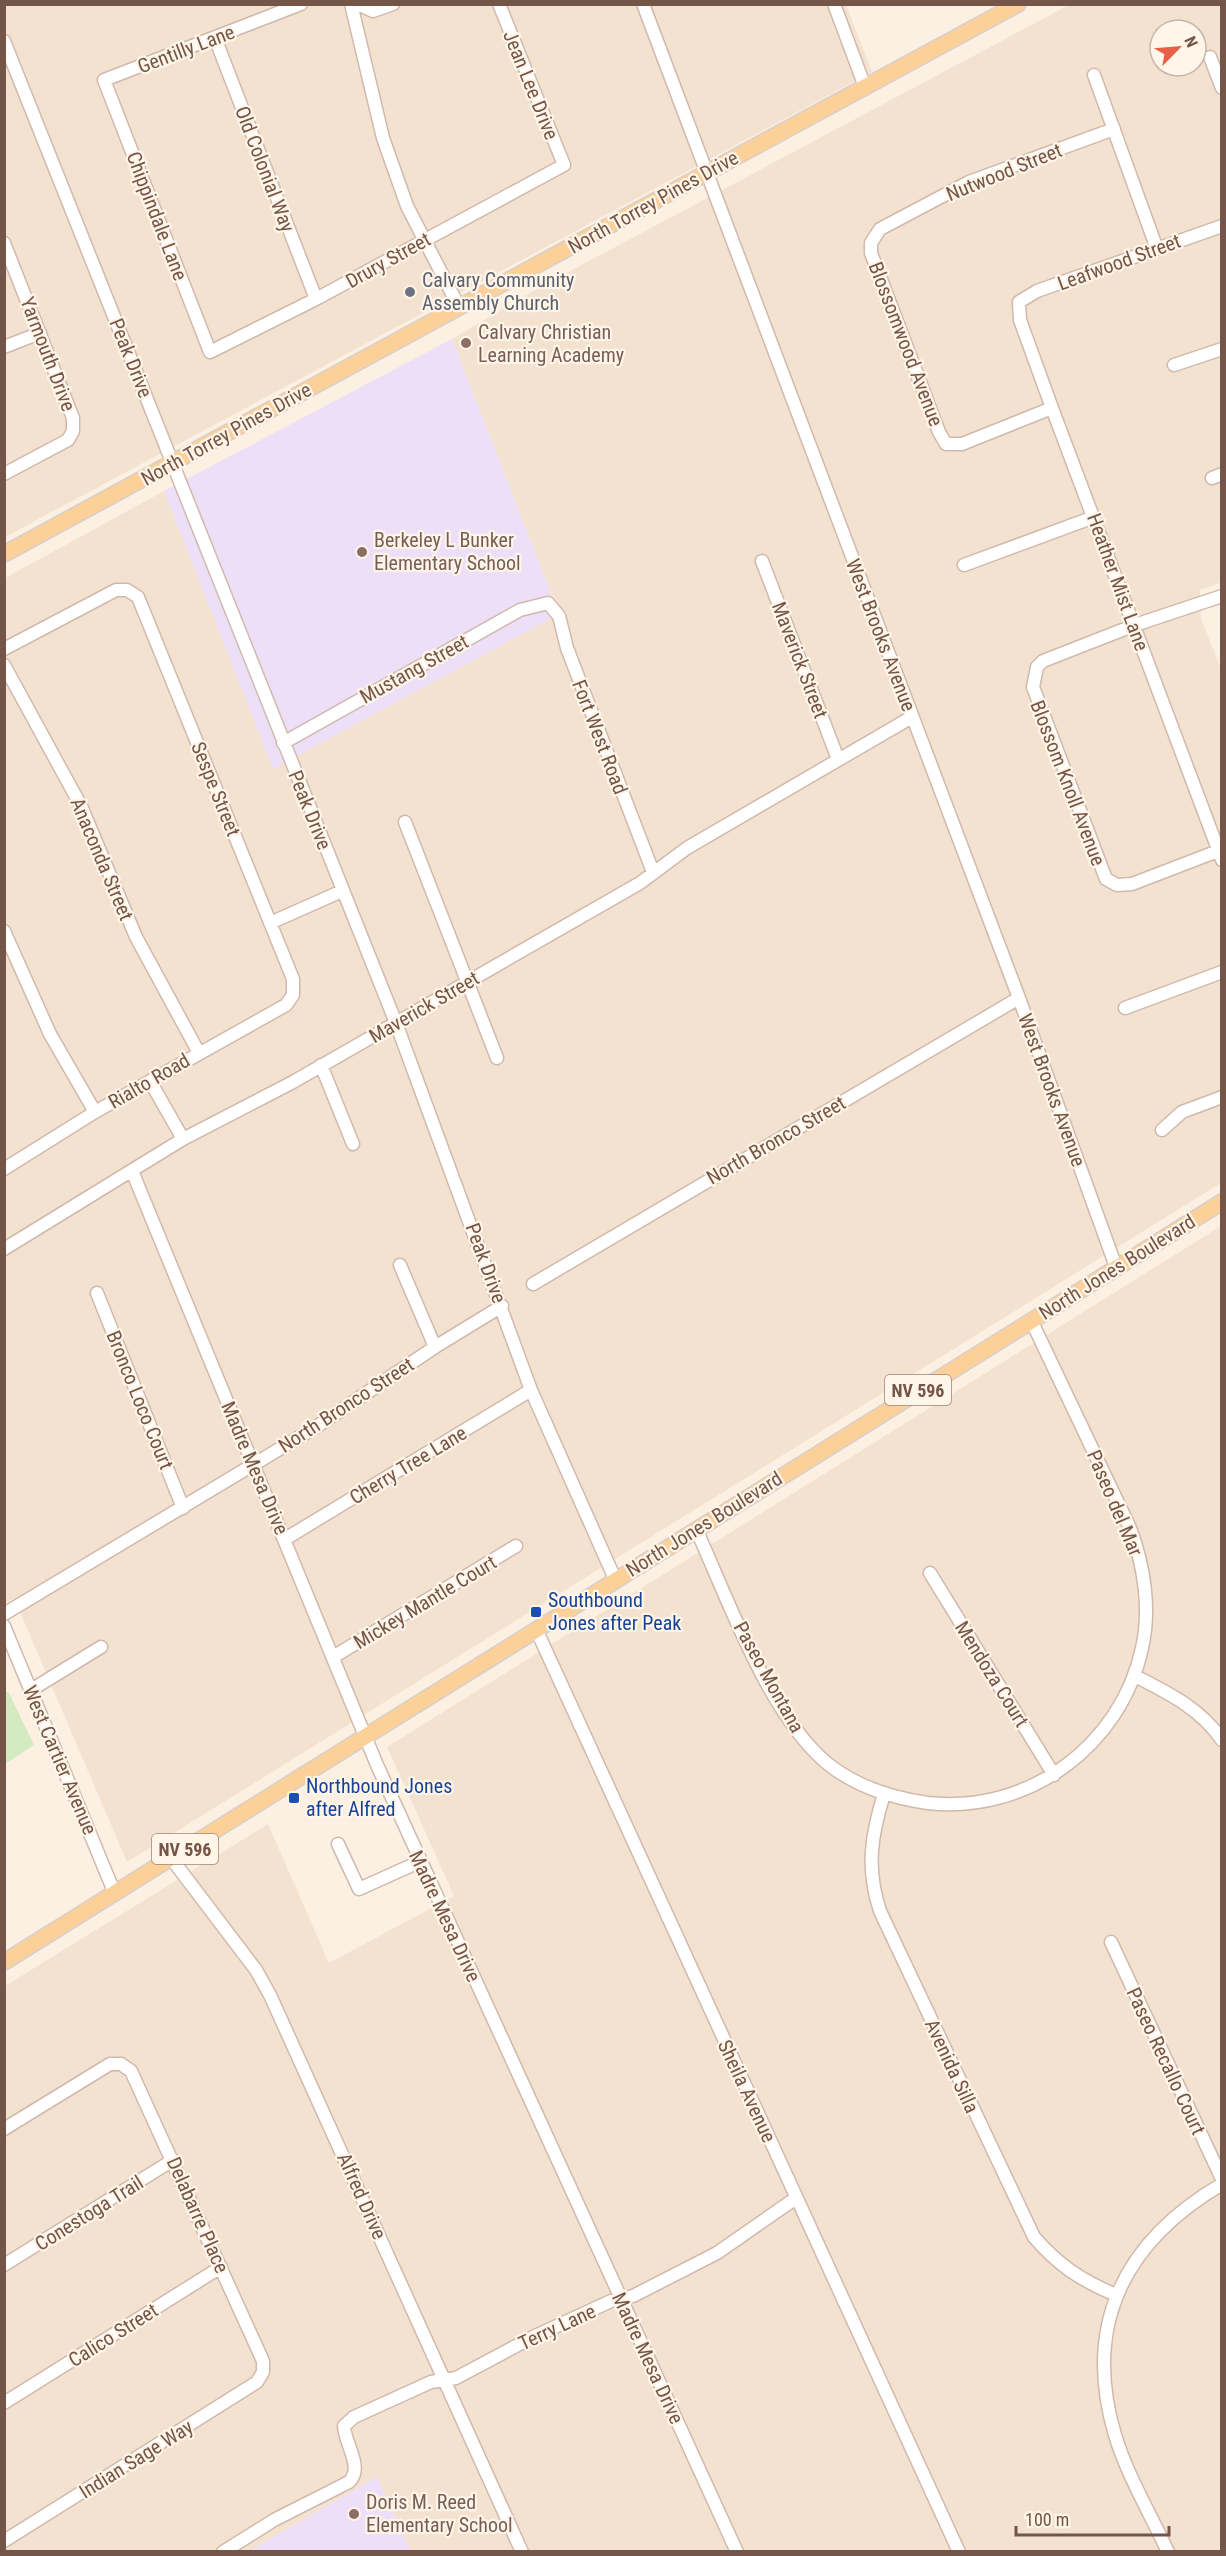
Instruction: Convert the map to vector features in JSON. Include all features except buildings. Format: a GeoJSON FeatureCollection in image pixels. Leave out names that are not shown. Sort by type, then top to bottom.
{"type":"FeatureCollection","features":[{"type":"Feature","properties":{"kind":"main road","name":"North Torrey Pines Drive"},"geometry":{"type":"LineString","coordinates":[[4,554],[1018,4]]}},
{"type":"Feature","properties":{"kind":"main road","name":"North Jones Boulevard"},"geometry":{"type":"LineString","coordinates":[[4,1962],[1221,1202]]}},
{"type":"Feature","properties":{"kind":"street","name":"Gentilly Lane"},"geometry":{"type":"LineString","coordinates":[[104,80],[302,4]]}},
{"type":"Feature","properties":{"kind":"street"},"geometry":{"type":"LineString","coordinates":[[351,4],[383,138],[407,206],[459,307]]}},
{"type":"Feature","properties":{"kind":"street"},"geometry":{"type":"LineString","coordinates":[[358,4],[373,11],[393,4]]}},
{"type":"Feature","properties":{"kind":"street","name":"Jean Lee Drive"},"geometry":{"type":"LineString","coordinates":[[500,4],[564,165]]}},
{"type":"Feature","properties":{"kind":"street","name":"West Brooks Avenue"},"geometry":{"type":"LineString","coordinates":[[643,4],[1019,998],[1116,1267]]}},
{"type":"Feature","properties":{"kind":"street"},"geometry":{"type":"LineString","coordinates":[[834,4],[865,87]]}},
{"type":"Feature","properties":{"kind":"street","name":"Old Colonial Way"},"geometry":{"type":"LineString","coordinates":[[215,38],[316,299]]}},
{"type":"Feature","properties":{"kind":"street","name":"Peak Drive"},"geometry":{"type":"LineString","coordinates":[[4,41],[396,1023],[531,1390],[615,1579]]}},
{"type":"Feature","properties":{"kind":"street"},"geometry":{"type":"LineString","coordinates":[[1210,57],[1221,88]]}},
{"type":"Feature","properties":{"kind":"street"},"geometry":{"type":"LineString","coordinates":[[1095,75],[1157,249]]}},
{"type":"Feature","properties":{"kind":"street","name":"Chippindale Lane"},"geometry":{"type":"LineString","coordinates":[[104,80],[210,352]]}},
{"type":"Feature","properties":{"kind":"street","name":"Nutwood Street"},"geometry":{"type":"LineString","coordinates":[[871,243],[880,229],[969,182],[1114,129]]}},
{"type":"Feature","properties":{"kind":"street","name":"Drury Street"},"geometry":{"type":"LineString","coordinates":[[210,352],[316,299],[564,165]]}},
{"type":"Feature","properties":{"kind":"street","name":"Leafwood Street"},"geometry":{"type":"LineString","coordinates":[[1019,303],[1037,291],[1221,226]]}},
{"type":"Feature","properties":{"kind":"street","name":"Yarmouth Drive"},"geometry":{"type":"LineString","coordinates":[[4,243],[73,418],[73,431],[68,440],[4,474]]}},
{"type":"Feature","properties":{"kind":"street","name":"Blossomwood Avenue"},"geometry":{"type":"LineString","coordinates":[[871,243],[871,253],[939,432],[946,444],[962,444],[1052,408]]}},
{"type":"Feature","properties":{"kind":"street","name":"Heather Mist Lane"},"geometry":{"type":"LineString","coordinates":[[1019,303],[1020,320],[1220,856]]}},
{"type":"Feature","properties":{"kind":"street"},"geometry":{"type":"LineString","coordinates":[[4,347],[40,333]]}},
{"type":"Feature","properties":{"kind":"street"},"geometry":{"type":"LineString","coordinates":[[1174,365],[1221,349]]}},
{"type":"Feature","properties":{"kind":"street"},"geometry":{"type":"LineString","coordinates":[[964,565],[1095,517]]}},
{"type":"Feature","properties":{"kind":"street","name":"Maverick Street"},"geometry":{"type":"LineString","coordinates":[[762,561],[838,759]]}},
{"type":"Feature","properties":{"kind":"street","name":"Sespe Street"},"geometry":{"type":"LineString","coordinates":[[4,649],[116,590],[127,590],[138,597],[293,979],[292,995]]}},
{"type":"Feature","properties":{"kind":"street"},"geometry":{"type":"LineString","coordinates":[[1135,625],[1221,596]]}},
{"type":"Feature","properties":{"kind":"street","name":"Mustang Street"},"geometry":{"type":"LineString","coordinates":[[284,743],[520,610],[548,603]]}},
{"type":"Feature","properties":{"kind":"street","name":"Fort West Road"},"geometry":{"type":"LineString","coordinates":[[548,603],[559,616],[570,659],[653,872]]}},
{"type":"Feature","properties":{"kind":"street","name":"Blossom Knoll Avenue"},"geometry":{"type":"LineString","coordinates":[[1135,625],[1043,662],[1034,673],[1033,687],[1102,873],[1117,885],[1131,884],[1220,856]]}},
{"type":"Feature","properties":{"kind":"street","name":"Anaconda Street"},"geometry":{"type":"LineString","coordinates":[[4,665],[81,806],[136,937],[200,1053]]}},
{"type":"Feature","properties":{"kind":"street","name":"Maverick Street"},"geometry":{"type":"LineString","coordinates":[[4,1249],[183,1139],[468,983],[522,948],[640,883],[687,848],[912,717]]}},
{"type":"Feature","properties":{"kind":"street"},"geometry":{"type":"LineString","coordinates":[[405,822],[497,1058]]}},
{"type":"Feature","properties":{"kind":"street"},"geometry":{"type":"LineString","coordinates":[[270,923],[342,891]]}},
{"type":"Feature","properties":{"kind":"street"},"geometry":{"type":"LineString","coordinates":[[4,931],[50,1034],[95,1112]]}},
{"type":"Feature","properties":{"kind":"street"},"geometry":{"type":"LineString","coordinates":[[1125,1008],[1221,972]]}},
{"type":"Feature","properties":{"kind":"street","name":"Rialto Road"},"geometry":{"type":"LineString","coordinates":[[4,1168],[95,1112],[286,1005],[292,995]]}},
{"type":"Feature","properties":{"kind":"street","name":"North Bronco Street"},"geometry":{"type":"LineString","coordinates":[[533,1284],[1019,998]]}},
{"type":"Feature","properties":{"kind":"street"},"geometry":{"type":"LineString","coordinates":[[321,1065],[353,1143]]}},
{"type":"Feature","properties":{"kind":"street"},"geometry":{"type":"LineString","coordinates":[[150,1081],[183,1139]]}},
{"type":"Feature","properties":{"kind":"street"},"geometry":{"type":"LineString","coordinates":[[1162,1130],[1182,1112],[1221,1097]]}},
{"type":"Feature","properties":{"kind":"street","name":"Madre Mesa Drive"},"geometry":{"type":"LineString","coordinates":[[132,1171],[366,1737],[737,2552]]}},
{"type":"Feature","properties":{"kind":"street"},"geometry":{"type":"LineString","coordinates":[[400,1265],[435,1347]]}},
{"type":"Feature","properties":{"kind":"street","name":"Bronco Loco Court"},"geometry":{"type":"LineString","coordinates":[[97,1293],[183,1508]]}},
{"type":"Feature","properties":{"kind":"street","name":"North Bronco Street"},"geometry":{"type":"LineString","coordinates":[[4,1614],[316,1427],[435,1347],[502,1306]]}},
{"type":"Feature","properties":{"kind":"street","name":"Paseo del Mar"},"geometry":{"type":"LineString","coordinates":[[1031,1320],[1130,1528],[1139,1552],[1146,1595],[1143,1646],[1135,1676],[1114,1716],[1083,1754],[1054,1775]]}},
{"type":"Feature","properties":{"kind":"street","name":"Cherry Tree Lane"},"geometry":{"type":"LineString","coordinates":[[285,1539],[531,1390]]}},
{"type":"Feature","properties":{"kind":"street","name":"Paseo Montana"},"geometry":{"type":"LineString","coordinates":[[696,1529],[762,1672],[790,1723],[812,1749],[830,1765],[856,1782],[884,1794],[900,1799],[950,1805],[989,1802],[1031,1788],[1054,1775]]}},
{"type":"Feature","properties":{"kind":"street","name":"Mickey Mantle Court"},"geometry":{"type":"LineString","coordinates":[[333,1657],[516,1546]]}},
{"type":"Feature","properties":{"kind":"street","name":"Mendoza Court"},"geometry":{"type":"LineString","coordinates":[[930,1574],[1054,1775]]}},
{"type":"Feature","properties":{"kind":"street","name":"West Cartier Avenue"},"geometry":{"type":"LineString","coordinates":[[4,1626],[115,1894]]}},
{"type":"Feature","properties":{"kind":"street","name":"Sheila Avenue"},"geometry":{"type":"LineString","coordinates":[[536,1629],[959,2552]]}},
{"type":"Feature","properties":{"kind":"street"},"geometry":{"type":"LineString","coordinates":[[31,1690],[101,1647]]}},
{"type":"Feature","properties":{"kind":"street"},"geometry":{"type":"LineString","coordinates":[[1135,1676],[1183,1700],[1215,1730],[1221,1740]]}},
{"type":"Feature","properties":{"kind":"street","name":"Avenida Silla"},"geometry":{"type":"LineString","coordinates":[[884,1794],[872,1831],[873,1891],[880,1911],[1034,2237],[1054,2261],[1073,2274],[1116,2295]]}},
{"type":"Feature","properties":{"kind":"street"},"geometry":{"type":"LineString","coordinates":[[338,1844],[359,1889],[421,1861]]}},
{"type":"Feature","properties":{"kind":"street","name":"Alfred Drive"},"geometry":{"type":"LineString","coordinates":[[171,1858],[256,1971],[270,1995],[522,2552]]}},
{"type":"Feature","properties":{"kind":"street","name":"Paseo Recallo Court"},"geometry":{"type":"LineString","coordinates":[[1111,1942],[1221,2179]]}},
{"type":"Feature","properties":{"kind":"street","name":"Delabarre Place"},"geometry":{"type":"LineString","coordinates":[[4,2129],[110,2064],[122,2064],[131,2071],[263,2361],[263,2372]]}},
{"type":"Feature","properties":{"kind":"street","name":"Conestoga Trail"},"geometry":{"type":"LineString","coordinates":[[4,2265],[173,2160]]}},
{"type":"Feature","properties":{"kind":"street"},"geometry":{"type":"LineString","coordinates":[[1168,2552],[1115,2434],[1104,2379],[1105,2346],[1116,2295],[1141,2251],[1158,2231],[1184,2208],[1221,2184]]}},
{"type":"Feature","properties":{"kind":"street","name":"Terry Lane"},"geometry":{"type":"LineString","coordinates":[[223,2552],[274,2520],[349,2482],[355,2476],[356,2469],[344,2426],[354,2417],[431,2382],[456,2378],[533,2337],[633,2296],[717,2253],[796,2198]]}},
{"type":"Feature","properties":{"kind":"street","name":"Calico Street"},"geometry":{"type":"LineString","coordinates":[[4,2403],[221,2268]]}},
{"type":"Feature","properties":{"kind":"street","name":"Indian Sage Way"},"geometry":{"type":"LineString","coordinates":[[4,2541],[257,2382],[263,2372]]}},
{"type":"Feature","properties":{"kind":"shaded area"},"geometry":{"type":"Polygon","coordinates":[[[5,5],[846,5],[872,72],[5,537],[5,5]]]}},
{"type":"Feature","properties":{"kind":"shaded area"},"geometry":{"type":"Polygon","coordinates":[[[1069,5],[1221,5],[1222,582],[1200,590],[1201,619],[1222,671],[1221,1183],[127,1862],[14,1598],[5,1603],[5,578],[164,491],[274,768],[559,614],[452,339],[546,284],[1069,5]]]}},
{"type":"Feature","properties":{"kind":"shaded area","name":"Berkeley L Bunker Elementary School"},"geometry":{"type":"Polygon","coordinates":[[[452,339],[559,614],[273,769],[164,491],[452,339]]]}},
{"type":"Feature","properties":{"kind":"shaded area"},"geometry":{"type":"Polygon","coordinates":[[[1221,1226],[1221,2551],[5,2552],[5,1986],[268,1824],[329,1963],[454,1896],[387,1747],[1221,1226]]]}},
{"type":"Feature","properties":{"kind":"shaded area","name":"Doris M. Reed Elementary School"},"geometry":{"type":"Polygon","coordinates":[[[377,2477],[411,2551],[249,2551],[377,2477]]]}},
{"type":"Feature","properties":{"kind":"green space"},"geometry":{"type":"Polygon","coordinates":[[[4,1691],[9,1693],[34,1745],[5,1764],[4,1691]]]}},
{"type":"Feature","properties":{"kind":"place","name":"Calvary Community Assembly Church"},"geometry":{"type":"Point","coordinates":[410,292]}},
{"type":"Feature","properties":{"kind":"place","name":"Calvary Christian Learning Academy"},"geometry":{"type":"Point","coordinates":[466,343]}},
{"type":"Feature","properties":{"kind":"place","name":"Berkeley L Bunker Elementary School"},"geometry":{"type":"Point","coordinates":[362,552]}},
{"type":"Feature","properties":{"kind":"place","name":"Southbound Jones after Peak"},"geometry":{"type":"Point","coordinates":[536,1612]}},
{"type":"Feature","properties":{"kind":"place","name":"Northbound Jones after Alfred"},"geometry":{"type":"Point","coordinates":[294,1798]}},
{"type":"Feature","properties":{"kind":"place","name":"Doris M. Reed Elementary School"},"geometry":{"type":"Point","coordinates":[354,2514]}}]}
